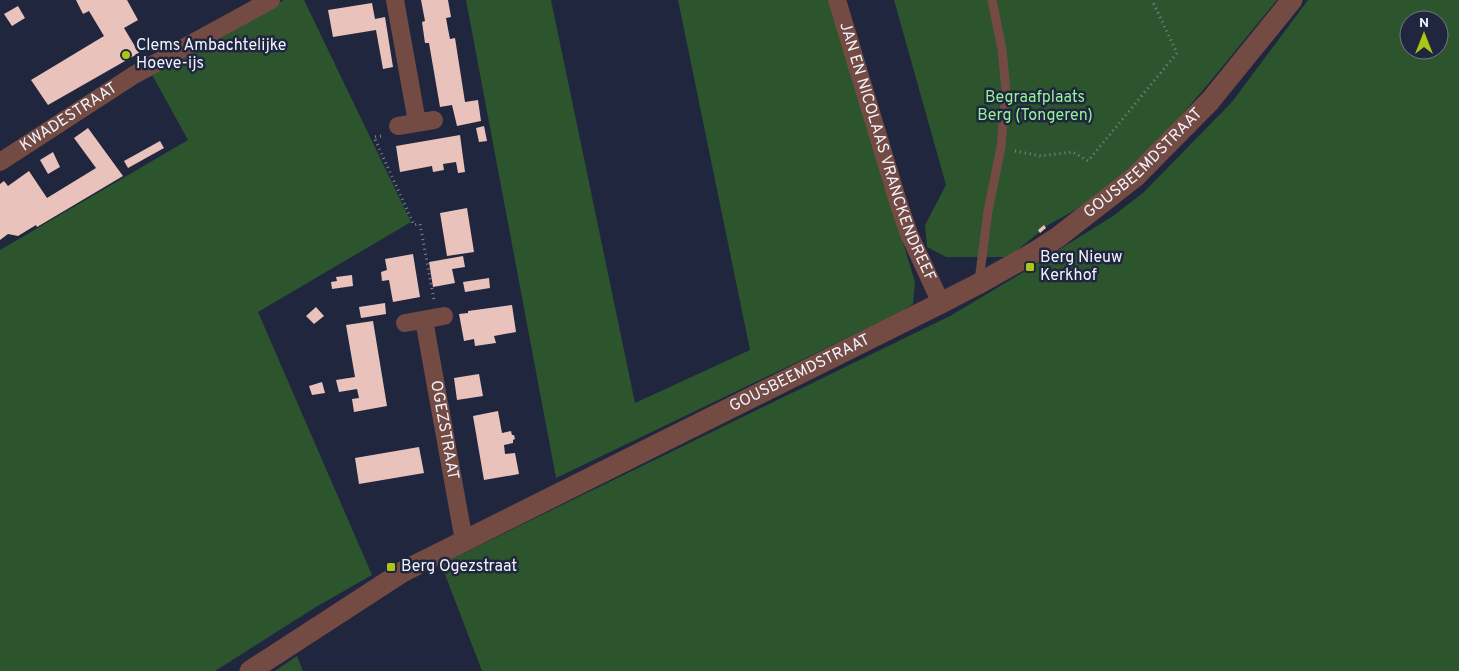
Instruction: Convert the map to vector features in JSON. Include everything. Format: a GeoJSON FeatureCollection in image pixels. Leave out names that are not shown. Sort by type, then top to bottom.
{"type":"FeatureCollection","features":[{"type":"Feature","properties":{"kind":"street","name":"KWADESTRAAT"},"geometry":{"type":"LineString","coordinates":[[0,162],[134,75],[271,0]]}},
{"type":"Feature","properties":{"kind":"street"},"geometry":{"type":"LineString","coordinates":[[395,0],[425,121],[398,126]]}},
{"type":"Feature","properties":{"kind":"street","name":"JAN EN NICOLAAS VRANCKENDREEF"},"geometry":{"type":"LineString","coordinates":[[837,0],[899,205],[909,234],[940,303]]}},
{"type":"Feature","properties":{"kind":"street","name":"GOUSBEEMDSTRAAT"},"geometry":{"type":"LineString","coordinates":[[250,671],[404,571],[978,284],[1035,252],[1058,237],[1135,178],[1210,101],[1292,0]]}},
{"type":"Feature","properties":{"kind":"street"},"geometry":{"type":"LineString","coordinates":[[405,323],[435,318]]}},
{"type":"Feature","properties":{"kind":"street","name":"OGEZSTRAAT"},"geometry":{"type":"LineString","coordinates":[[435,318],[464,541]]}},
{"type":"Feature","properties":{"kind":"lane"},"geometry":{"type":"LineString","coordinates":[[978,284],[988,211],[1001,147],[1006,92],[1002,49],[992,0]]}},
{"type":"Feature","properties":{"kind":"path"},"geometry":{"type":"LineString","coordinates":[[1001,147],[1041,156],[1073,152],[1088,161],[1177,53],[1152,0]]}},
{"type":"Feature","properties":{"kind":"path"},"geometry":{"type":"LineString","coordinates":[[398,126],[394,133],[374,137],[414,224],[420,224],[435,318]]}},
{"type":"Feature","properties":{"kind":"green space"},"geometry":{"type":"Polygon","coordinates":[[[284,0],[304,0],[411,222],[258,312],[372,575],[316,607],[215,671],[0,671],[0,250],[188,140],[151,73],[284,0]]]}},
{"type":"Feature","properties":{"kind":"green space"},"geometry":{"type":"Polygon","coordinates":[[[466,0],[551,0],[635,403],[750,350],[678,0],[830,0],[915,282],[913,304],[899,313],[556,478],[466,0]]]}},
{"type":"Feature","properties":{"kind":"green space","name":"Begraafplaats Berg (Tongeren)"},"geometry":{"type":"Polygon","coordinates":[[[894,0],[1277,0],[1149,153],[1086,204],[1048,225],[1009,257],[946,257],[927,247],[925,225],[946,185],[894,0]]]}},
{"type":"Feature","properties":{"kind":"green space"},"geometry":{"type":"Polygon","coordinates":[[[1308,0],[1459,0],[1459,671],[482,671],[441,564],[950,316],[1113,216],[1144,192],[1232,102],[1308,0]]]}},
{"type":"Feature","properties":{"kind":"green space"},"geometry":{"type":"Polygon","coordinates":[[[297,656],[303,671],[275,671],[297,656]]]}},
{"type":"Feature","properties":{"kind":"building"},"geometry":{"type":"Polygon","coordinates":[[[76,0],[127,0],[138,20],[124,28],[139,53],[48,105],[31,80],[104,36],[89,11],[83,14],[76,0]]]}},
{"type":"Feature","properties":{"kind":"building"},"geometry":{"type":"Polygon","coordinates":[[[421,0],[448,0],[451,17],[446,18],[450,39],[455,38],[465,102],[478,100],[481,121],[457,126],[452,105],[440,107],[429,43],[425,43],[422,22],[425,21],[421,0]]]}},
{"type":"Feature","properties":{"kind":"building"},"geometry":{"type":"Polygon","coordinates":[[[372,3],[375,19],[385,17],[393,67],[383,69],[376,30],[333,37],[328,10],[372,3]]]}},
{"type":"Feature","properties":{"kind":"building"},"geometry":{"type":"Polygon","coordinates":[[[18,6],[25,18],[12,26],[4,14],[18,6]]]}},
{"type":"Feature","properties":{"kind":"building"},"geometry":{"type":"Polygon","coordinates":[[[484,126],[487,141],[479,142],[476,128],[484,126]]]}},
{"type":"Feature","properties":{"kind":"building"},"geometry":{"type":"Polygon","coordinates":[[[88,128],[123,176],[37,227],[36,225],[18,236],[8,234],[0,240],[0,184],[4,181],[8,186],[29,171],[47,198],[96,168],[74,138],[88,128]]]}},
{"type":"Feature","properties":{"kind":"building"},"geometry":{"type":"Polygon","coordinates":[[[460,135],[465,172],[458,173],[456,162],[443,164],[444,170],[433,172],[432,166],[400,172],[396,146],[460,135]]]}},
{"type":"Feature","properties":{"kind":"building"},"geometry":{"type":"Polygon","coordinates":[[[160,141],[164,148],[128,168],[124,161],[160,141]]]}},
{"type":"Feature","properties":{"kind":"building"},"geometry":{"type":"Polygon","coordinates":[[[53,152],[60,167],[48,174],[40,160],[53,152]]]}},
{"type":"Feature","properties":{"kind":"building"},"geometry":{"type":"Polygon","coordinates":[[[467,208],[474,252],[447,256],[440,213],[467,208]]]}},
{"type":"Feature","properties":{"kind":"building"},"geometry":{"type":"Polygon","coordinates":[[[1044,225],[1046,228],[1040,233],[1038,230],[1044,225]]]}},
{"type":"Feature","properties":{"kind":"building"},"geometry":{"type":"Polygon","coordinates":[[[413,254],[420,297],[393,302],[389,280],[382,281],[381,272],[387,270],[385,259],[413,254]]]}},
{"type":"Feature","properties":{"kind":"building"},"geometry":{"type":"Polygon","coordinates":[[[463,256],[465,267],[452,269],[455,283],[433,287],[429,262],[463,256]]]}},
{"type":"Feature","properties":{"kind":"building"},"geometry":{"type":"Polygon","coordinates":[[[352,275],[353,286],[332,289],[331,282],[337,281],[336,277],[352,275]]]}},
{"type":"Feature","properties":{"kind":"building"},"geometry":{"type":"Polygon","coordinates":[[[489,278],[490,288],[465,292],[463,282],[489,278]]]}},
{"type":"Feature","properties":{"kind":"building"},"geometry":{"type":"Polygon","coordinates":[[[385,303],[386,314],[361,318],[359,307],[385,303]]]}},
{"type":"Feature","properties":{"kind":"building"},"geometry":{"type":"Polygon","coordinates":[[[512,305],[516,332],[494,336],[496,343],[475,346],[474,339],[464,341],[459,314],[512,305]]]}},
{"type":"Feature","properties":{"kind":"building"},"geometry":{"type":"Polygon","coordinates":[[[316,307],[324,316],[314,324],[306,316],[316,307]]]}},
{"type":"Feature","properties":{"kind":"building"},"geometry":{"type":"Polygon","coordinates":[[[373,321],[387,406],[354,412],[352,399],[359,398],[357,389],[339,392],[336,380],[355,377],[346,325],[373,321]]]}},
{"type":"Feature","properties":{"kind":"building"},"geometry":{"type":"Polygon","coordinates":[[[479,374],[483,396],[457,400],[454,378],[479,374]]]}},
{"type":"Feature","properties":{"kind":"building"},"geometry":{"type":"Polygon","coordinates":[[[322,382],[325,393],[312,395],[309,386],[322,382]]]}},
{"type":"Feature","properties":{"kind":"building"},"geometry":{"type":"Polygon","coordinates":[[[498,411],[502,433],[511,431],[512,435],[514,435],[513,443],[504,445],[505,454],[515,453],[519,474],[484,480],[473,416],[498,411]]]}},
{"type":"Feature","properties":{"kind":"building"},"geometry":{"type":"Polygon","coordinates":[[[419,447],[424,473],[359,484],[355,458],[419,447]]]}},
{"type":"Feature","properties":{"kind":"place","name":"Clems Ambachtelijke Hoeve-ijs"},"geometry":{"type":"Point","coordinates":[126,55]}},
{"type":"Feature","properties":{"kind":"place","name":"Berg Nieuw Kerkhof"},"geometry":{"type":"Point","coordinates":[1030,267]}},
{"type":"Feature","properties":{"kind":"place","name":"Berg Ogezstraat"},"geometry":{"type":"Point","coordinates":[391,567]}}]}
